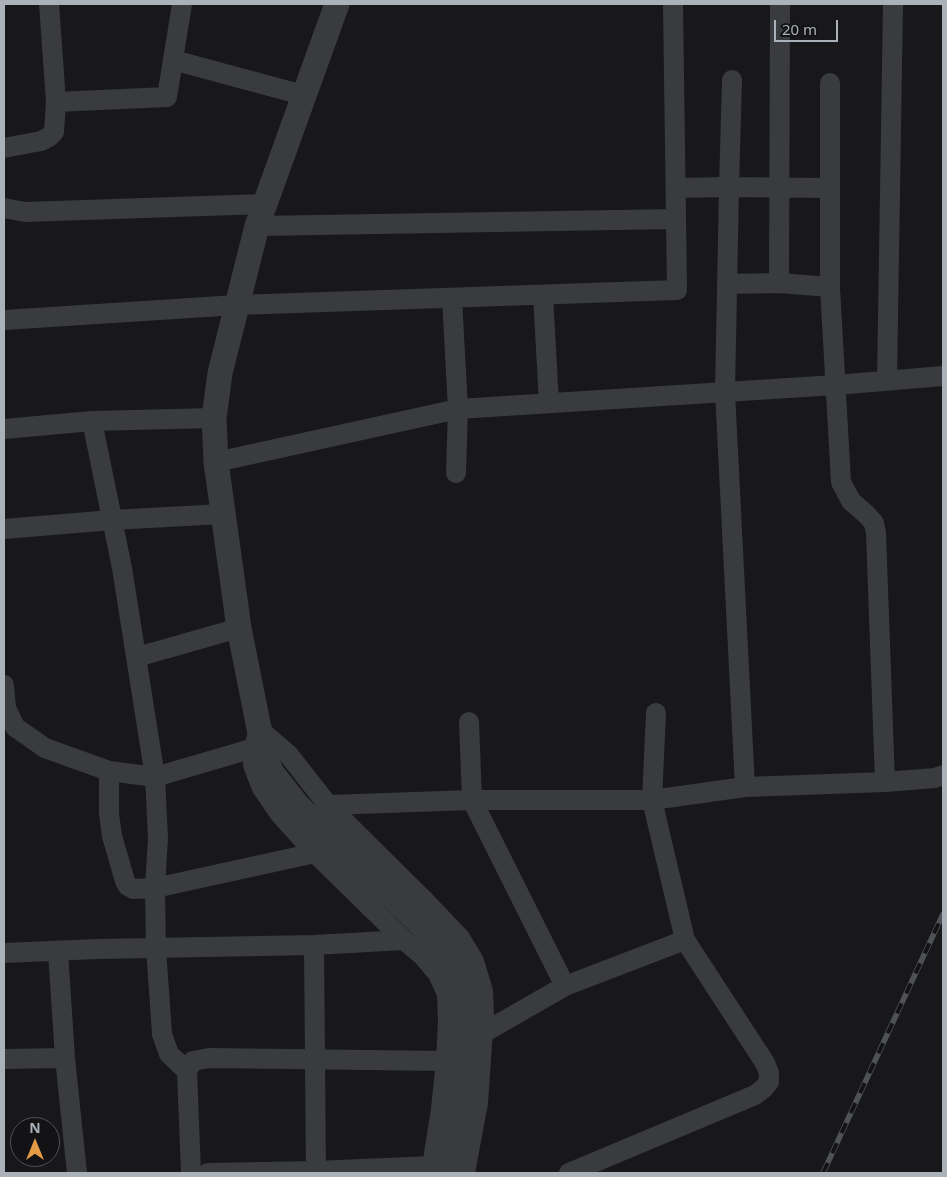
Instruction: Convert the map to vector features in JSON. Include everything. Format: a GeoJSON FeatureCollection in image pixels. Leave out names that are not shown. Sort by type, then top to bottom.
{"type":"FeatureCollection","features":[{"type":"Feature","properties":{"kind":"street"},"geometry":{"type":"LineString","coordinates":[[4,148],[41,141],[54,132],[56,125],[56,102],[49,4]]}},
{"type":"Feature","properties":{"kind":"street"},"geometry":{"type":"LineString","coordinates":[[56,102],[167,97],[182,4]]}},
{"type":"Feature","properties":{"kind":"street"},"geometry":{"type":"LineString","coordinates":[[337,4],[260,215],[220,373],[214,418],[216,462],[222,514],[257,739],[272,773],[298,806],[439,942],[451,956],[461,975],[467,996],[467,1049],[437,1171]]}},
{"type":"Feature","properties":{"kind":"street"},"geometry":{"type":"LineString","coordinates":[[4,320],[237,305],[677,290],[674,4]]}},
{"type":"Feature","properties":{"kind":"street"},"geometry":{"type":"LineString","coordinates":[[779,284],[780,4]]}},
{"type":"Feature","properties":{"kind":"street"},"geometry":{"type":"LineString","coordinates":[[887,381],[893,4]]}},
{"type":"Feature","properties":{"kind":"street"},"geometry":{"type":"LineString","coordinates":[[173,60],[304,95]]}},
{"type":"Feature","properties":{"kind":"street"},"geometry":{"type":"LineString","coordinates":[[732,80],[725,392],[745,787]]}},
{"type":"Feature","properties":{"kind":"street"},"geometry":{"type":"LineString","coordinates":[[830,83],[830,287],[842,482],[851,501],[867,514],[874,523],[876,533],[886,782]]}},
{"type":"Feature","properties":{"kind":"street"},"geometry":{"type":"LineString","coordinates":[[676,188],[829,188]]}},
{"type":"Feature","properties":{"kind":"street"},"geometry":{"type":"LineString","coordinates":[[4,208],[25,212],[676,220]]}},
{"type":"Feature","properties":{"kind":"street"},"geometry":{"type":"LineString","coordinates":[[728,284],[830,287]]}},
{"type":"Feature","properties":{"kind":"street"},"geometry":{"type":"LineString","coordinates":[[543,295],[549,403]]}},
{"type":"Feature","properties":{"kind":"street"},"geometry":{"type":"LineString","coordinates":[[452,298],[458,409],[456,473]]}},
{"type":"Feature","properties":{"kind":"street"},"geometry":{"type":"LineString","coordinates":[[216,462],[458,409],[836,385],[943,376]]}},
{"type":"Feature","properties":{"kind":"street"},"geometry":{"type":"LineString","coordinates":[[4,429],[92,421],[214,418]]}},
{"type":"Feature","properties":{"kind":"street"},"geometry":{"type":"LineString","coordinates":[[92,421],[137,657],[155,777],[158,838],[155,888],[156,948],[162,1034],[169,1054],[187,1071]]}},
{"type":"Feature","properties":{"kind":"street"},"geometry":{"type":"LineString","coordinates":[[4,529],[112,520],[222,514]]}},
{"type":"Feature","properties":{"kind":"street"},"geometry":{"type":"LineString","coordinates":[[137,657],[239,628]]}},
{"type":"Feature","properties":{"kind":"street"},"geometry":{"type":"LineString","coordinates":[[4,685],[6,708],[15,727],[44,748],[109,771],[155,777],[257,739],[288,754],[328,805],[460,938],[474,962],[483,991],[483,1032],[478,1103],[464,1173]]}},
{"type":"Feature","properties":{"kind":"street"},"geometry":{"type":"LineString","coordinates":[[569,1173],[755,1095],[768,1082],[765,1063],[684,940],[652,800],[656,713]]}},
{"type":"Feature","properties":{"kind":"street"},"geometry":{"type":"LineString","coordinates":[[469,722],[472,800],[565,986]]}},
{"type":"Feature","properties":{"kind":"street"},"geometry":{"type":"LineString","coordinates":[[257,739],[253,765],[262,788],[279,813],[315,853],[404,940],[423,956],[438,974],[447,994],[446,1061],[437,1171]]}},
{"type":"Feature","properties":{"kind":"street"},"geometry":{"type":"LineString","coordinates":[[109,771],[109,814],[112,836],[125,881],[128,886],[134,889],[155,888],[315,853]]}},
{"type":"Feature","properties":{"kind":"street"},"geometry":{"type":"LineString","coordinates":[[328,805],[472,800],[652,800],[745,787],[886,782],[935,778],[943,775]]}},
{"type":"Feature","properties":{"kind":"street"},"geometry":{"type":"LineString","coordinates":[[4,953],[314,945],[404,940]]}},
{"type":"Feature","properties":{"kind":"street"},"geometry":{"type":"LineString","coordinates":[[483,1032],[565,986],[684,940]]}},
{"type":"Feature","properties":{"kind":"street"},"geometry":{"type":"LineString","coordinates":[[314,945],[316,1172]]}},
{"type":"Feature","properties":{"kind":"street"},"geometry":{"type":"LineString","coordinates":[[58,952],[65,1058],[77,1173]]}},
{"type":"Feature","properties":{"kind":"street"},"geometry":{"type":"LineString","coordinates":[[4,1059],[65,1058]]}},
{"type":"Feature","properties":{"kind":"street"},"geometry":{"type":"LineString","coordinates":[[191,1173],[187,1071],[193,1061],[209,1058],[446,1061]]}},
{"type":"Feature","properties":{"kind":"street"},"geometry":{"type":"LineString","coordinates":[[208,1173],[437,1171]]}},
{"type":"Feature","properties":{"kind":"railway"},"geometry":{"type":"LineString","coordinates":[[823,1173],[943,914]]}}]}
